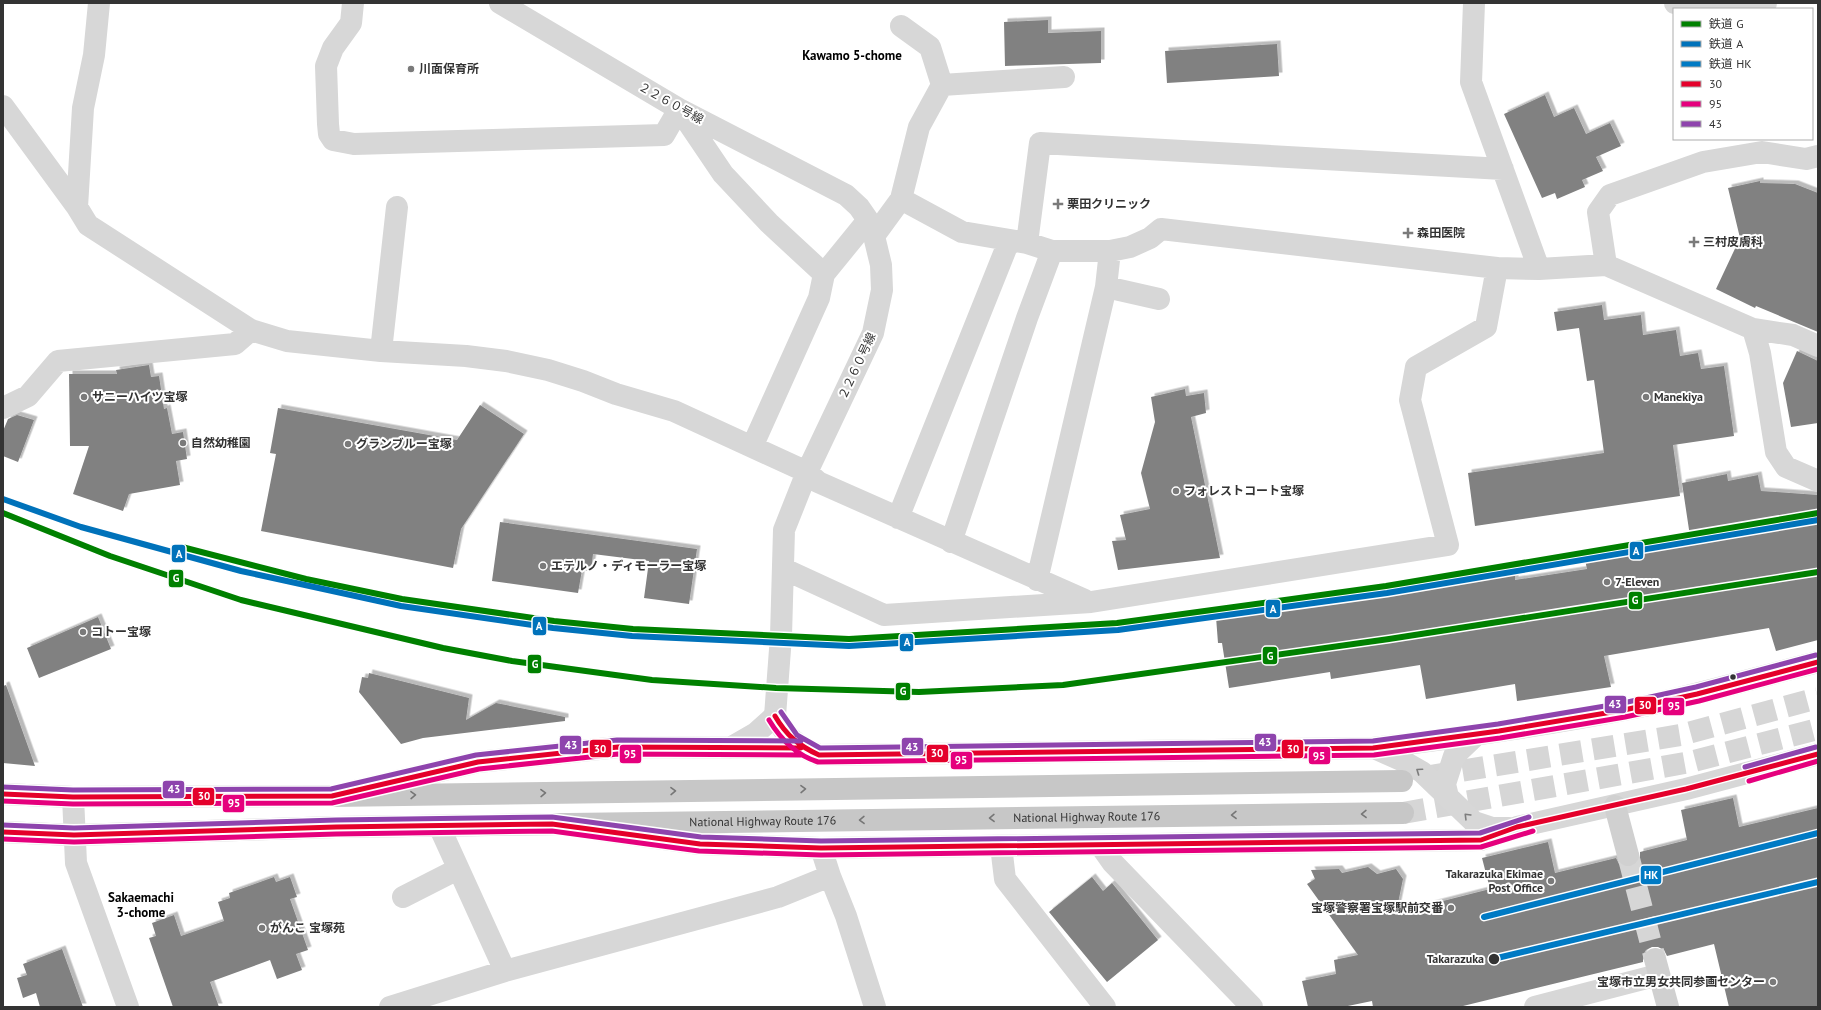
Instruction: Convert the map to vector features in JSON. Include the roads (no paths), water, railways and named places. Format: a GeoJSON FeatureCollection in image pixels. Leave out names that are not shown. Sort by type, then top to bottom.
{"type":"FeatureCollection","features":[{"type":"Feature","properties":{"kind":"highway"},"geometry":{"type":"LineString","coordinates":[[3,794],[73,797],[332,796],[1402,781]]}},
{"type":"Feature","properties":{"kind":"highway","name":"National Highway Route 176"},"geometry":{"type":"LineString","coordinates":[[3,832],[74,835],[336,827],[1403,813]]}},
{"type":"Feature","properties":{"kind":"main road"},"geometry":{"type":"LineString","coordinates":[[1615,806],[1628,855]]}},
{"type":"Feature","properties":{"kind":"main road"},"geometry":{"type":"LineString","coordinates":[[1656,967],[1668,1007]]}},
{"type":"Feature","properties":{"kind":"street"},"geometry":{"type":"LineString","coordinates":[[77,207],[83,108],[94,55],[99,3]]}},
{"type":"Feature","properties":{"kind":"street"},"geometry":{"type":"LineString","coordinates":[[353,3],[351,23],[332,48],[326,66],[329,134],[334,140],[354,144],[664,135],[679,109],[723,174],[769,223],[824,274]]}},
{"type":"Feature","properties":{"kind":"street","name":"２２６０号線"},"geometry":{"type":"LineString","coordinates":[[500,3],[679,109],[846,195],[859,207],[871,228],[881,265],[882,290],[873,333],[807,472],[784,530],[784,570],[775,716]]}},
{"type":"Feature","properties":{"kind":"street"},"geometry":{"type":"LineString","coordinates":[[1474,3],[1471,82],[1539,269]]}},
{"type":"Feature","properties":{"kind":"street"},"geometry":{"type":"LineString","coordinates":[[1675,3],[1711,8]]}},
{"type":"Feature","properties":{"kind":"street"},"geometry":{"type":"LineString","coordinates":[[1734,8],[1766,3]]}},
{"type":"Feature","properties":{"kind":"street"},"geometry":{"type":"LineString","coordinates":[[752,447],[818,298],[824,274],[901,199],[919,127],[942,85],[930,47],[901,26]]}},
{"type":"Feature","properties":{"kind":"street"},"geometry":{"type":"LineString","coordinates":[[942,85],[1064,77]]}},
{"type":"Feature","properties":{"kind":"street"},"geometry":{"type":"LineString","coordinates":[[3,106],[77,207],[88,225],[251,330],[287,341],[381,352],[466,356],[506,361],[548,370],[583,381],[616,394],[674,411],[807,472],[818,482],[950,542],[1091,602]]}},
{"type":"Feature","properties":{"kind":"street"},"geometry":{"type":"LineString","coordinates":[[898,518],[1018,242],[1040,143],[1503,169]]}},
{"type":"Feature","properties":{"kind":"street"},"geometry":{"type":"LineString","coordinates":[[1606,265],[1598,212],[1610,195],[1703,162],[1762,152],[1806,159],[1818,156]]}},
{"type":"Feature","properties":{"kind":"street"},"geometry":{"type":"LineString","coordinates":[[901,199],[962,232],[1018,242],[1052,251],[1110,251],[1130,247],[1150,238],[1161,229],[1497,268],[1539,269],[1606,265],[1753,329],[1793,335],[1818,346]]}},
{"type":"Feature","properties":{"kind":"street"},"geometry":{"type":"LineString","coordinates":[[381,352],[397,207]]}},
{"type":"Feature","properties":{"kind":"street"},"geometry":{"type":"LineString","coordinates":[[950,542],[1052,251]]}},
{"type":"Feature","properties":{"kind":"street"},"geometry":{"type":"LineString","coordinates":[[1037,580],[1106,287],[1110,251]]}},
{"type":"Feature","properties":{"kind":"street"},"geometry":{"type":"LineString","coordinates":[[784,570],[884,614],[1091,602],[1448,546],[1410,400],[1416,367],[1486,327],[1497,268]]}},
{"type":"Feature","properties":{"kind":"street"},"geometry":{"type":"LineString","coordinates":[[1106,287],[1159,299]]}},
{"type":"Feature","properties":{"kind":"street"},"geometry":{"type":"LineString","coordinates":[[1753,329],[1760,353],[1776,452],[1786,467],[1818,481]]}},
{"type":"Feature","properties":{"kind":"street"},"geometry":{"type":"LineString","coordinates":[[3,408],[28,396],[58,361],[235,344],[251,330]]}},
{"type":"Feature","properties":{"kind":"street"},"geometry":{"type":"LineString","coordinates":[[332,796],[478,762],[618,747],[801,748],[819,755],[1373,748],[1477,734],[1625,710],[1717,690],[1818,662]]}},
{"type":"Feature","properties":{"kind":"street"},"geometry":{"type":"LineString","coordinates":[[730,748],[756,733],[775,716],[783,731],[801,748]]}},
{"type":"Feature","properties":{"kind":"street"},"geometry":{"type":"LineString","coordinates":[[1448,797],[1445,784],[1454,756],[1477,734]]}},
{"type":"Feature","properties":{"kind":"street"},"geometry":{"type":"LineString","coordinates":[[1373,748],[1402,760],[1422,772],[1474,822],[1492,828],[1517,828]]}},
{"type":"Feature","properties":{"kind":"street"},"geometry":{"type":"LineString","coordinates":[[552,824],[700,844],[821,848],[1482,840],[1517,828],[1693,787],[1818,754]]}},
{"type":"Feature","properties":{"kind":"street"},"geometry":{"type":"LineString","coordinates":[[73,797],[76,863],[128,1007]]}},
{"type":"Feature","properties":{"kind":"street"},"geometry":{"type":"LineString","coordinates":[[439,826],[505,972]]}},
{"type":"Feature","properties":{"kind":"street"},"geometry":{"type":"LineString","coordinates":[[1100,845],[1112,862],[1252,1007]]}},
{"type":"Feature","properties":{"kind":"street"},"geometry":{"type":"LineString","coordinates":[[1001,846],[1005,879],[1105,1007]]}},
{"type":"Feature","properties":{"kind":"street"},"geometry":{"type":"LineString","coordinates":[[821,848],[830,876],[846,916],[875,1007]]}},
{"type":"Feature","properties":{"kind":"street"},"geometry":{"type":"LineString","coordinates":[[402,897],[458,869]]}},
{"type":"Feature","properties":{"kind":"street"},"geometry":{"type":"LineString","coordinates":[[390,1007],[505,972],[778,897],[830,876]]}},
{"type":"Feature","properties":{"kind":"street"},"geometry":{"type":"LineString","coordinates":[[1535,1007],[1656,967]]}},
{"type":"Feature","properties":{"kind":"tunnel"},"geometry":{"type":"LineString","coordinates":[[1430,776],[1681,735],[1818,698]]}},
{"type":"Feature","properties":{"kind":"tunnel"},"geometry":{"type":"LineString","coordinates":[[1403,813],[1690,762],[1818,729]]}},
{"type":"Feature","properties":{"kind":"tunnel"},"geometry":{"type":"LineString","coordinates":[[1628,855],[1655,959]]}},
{"type":"Feature","properties":{"kind":"rail line","name":"A"},"geometry":{"type":"LineString","coordinates":[[3,499],[81,527],[241,571],[401,606],[553,628],[632,636],[849,646],[1118,630],[1387,593],[1818,520]]}},
{"type":"Feature","properties":{"kind":"rail line","name":"G"},"geometry":{"type":"LineString","coordinates":[[3,513],[110,556],[241,600],[443,648],[512,661],[652,680],[776,688],[919,692],[1063,685],[1389,639],[1818,572]]}},
{"type":"Feature","properties":{"kind":"rail line","name":"G"},"geometry":{"type":"LineString","coordinates":[[182,547],[306,579],[402,599],[554,621],[633,629],[849,639],[1117,623],[1386,586],[1818,513]]}},
{"type":"Feature","properties":{"kind":"rail line","name":"HK"},"geometry":{"type":"LineString","coordinates":[[1484,917],[1818,833]]}},
{"type":"Feature","properties":{"kind":"rail line","name":"HK"},"geometry":{"type":"LineString","coordinates":[[1493,959],[1818,882]]}},
{"type":"Feature","properties":{"kind":"place","name":"川面保育所"},"geometry":{"type":"Point","coordinates":[411,69]}},
{"type":"Feature","properties":{"kind":"place","name":"栗田クリニック"},"geometry":{"type":"Point","coordinates":[1058,204]}},
{"type":"Feature","properties":{"kind":"place","name":"森田医院"},"geometry":{"type":"Point","coordinates":[1408,233]}},
{"type":"Feature","properties":{"kind":"place","name":"三村皮膚科"},"geometry":{"type":"Point","coordinates":[1694,242]}},
{"type":"Feature","properties":{"kind":"place","name":"サニーハイツ宝塚"},"geometry":{"type":"Point","coordinates":[84,397]}},
{"type":"Feature","properties":{"kind":"place","name":"Manekiya"},"geometry":{"type":"Point","coordinates":[1646,397]}},
{"type":"Feature","properties":{"kind":"place","name":"自然幼稚園"},"geometry":{"type":"Point","coordinates":[183,443]}},
{"type":"Feature","properties":{"kind":"place","name":"グランブルー宝塚"},"geometry":{"type":"Point","coordinates":[348,444]}},
{"type":"Feature","properties":{"kind":"place","name":"フォレストコート宝塚"},"geometry":{"type":"Point","coordinates":[1176,491]}},
{"type":"Feature","properties":{"kind":"place","name":"エテルノ・ディモーラー宝塚"},"geometry":{"type":"Point","coordinates":[543,566]}},
{"type":"Feature","properties":{"kind":"place","name":"7-Eleven"},"geometry":{"type":"Point","coordinates":[1607,582]}},
{"type":"Feature","properties":{"kind":"place","name":"コトー宝塚"},"geometry":{"type":"Point","coordinates":[83,632]}},
{"type":"Feature","properties":{"kind":"place","name":"Takarazuka Ekimae Post Office"},"geometry":{"type":"Point","coordinates":[1551,881]}},
{"type":"Feature","properties":{"kind":"place","name":"宝塚警察署宝塚駅前交番"},"geometry":{"type":"Point","coordinates":[1451,908]}},
{"type":"Feature","properties":{"kind":"place","name":"がんこ 宝塚苑"},"geometry":{"type":"Point","coordinates":[262,928]}},
{"type":"Feature","properties":{"kind":"place","name":"Takarazuka"},"geometry":{"type":"Point","coordinates":[1494,959]}},
{"type":"Feature","properties":{"kind":"place","name":"宝塚市立男女共同参画センター"},"geometry":{"type":"Point","coordinates":[1773,982]}},
{"type":"Feature","properties":{"kind":"district","name":"Kawamo 5-chome"},"geometry":{"type":"Point","coordinates":[852,55]}},
{"type":"Feature","properties":{"kind":"district","name":"Sakaemachi 3-chome"},"geometry":{"type":"Point","coordinates":[141,904]}}]}
